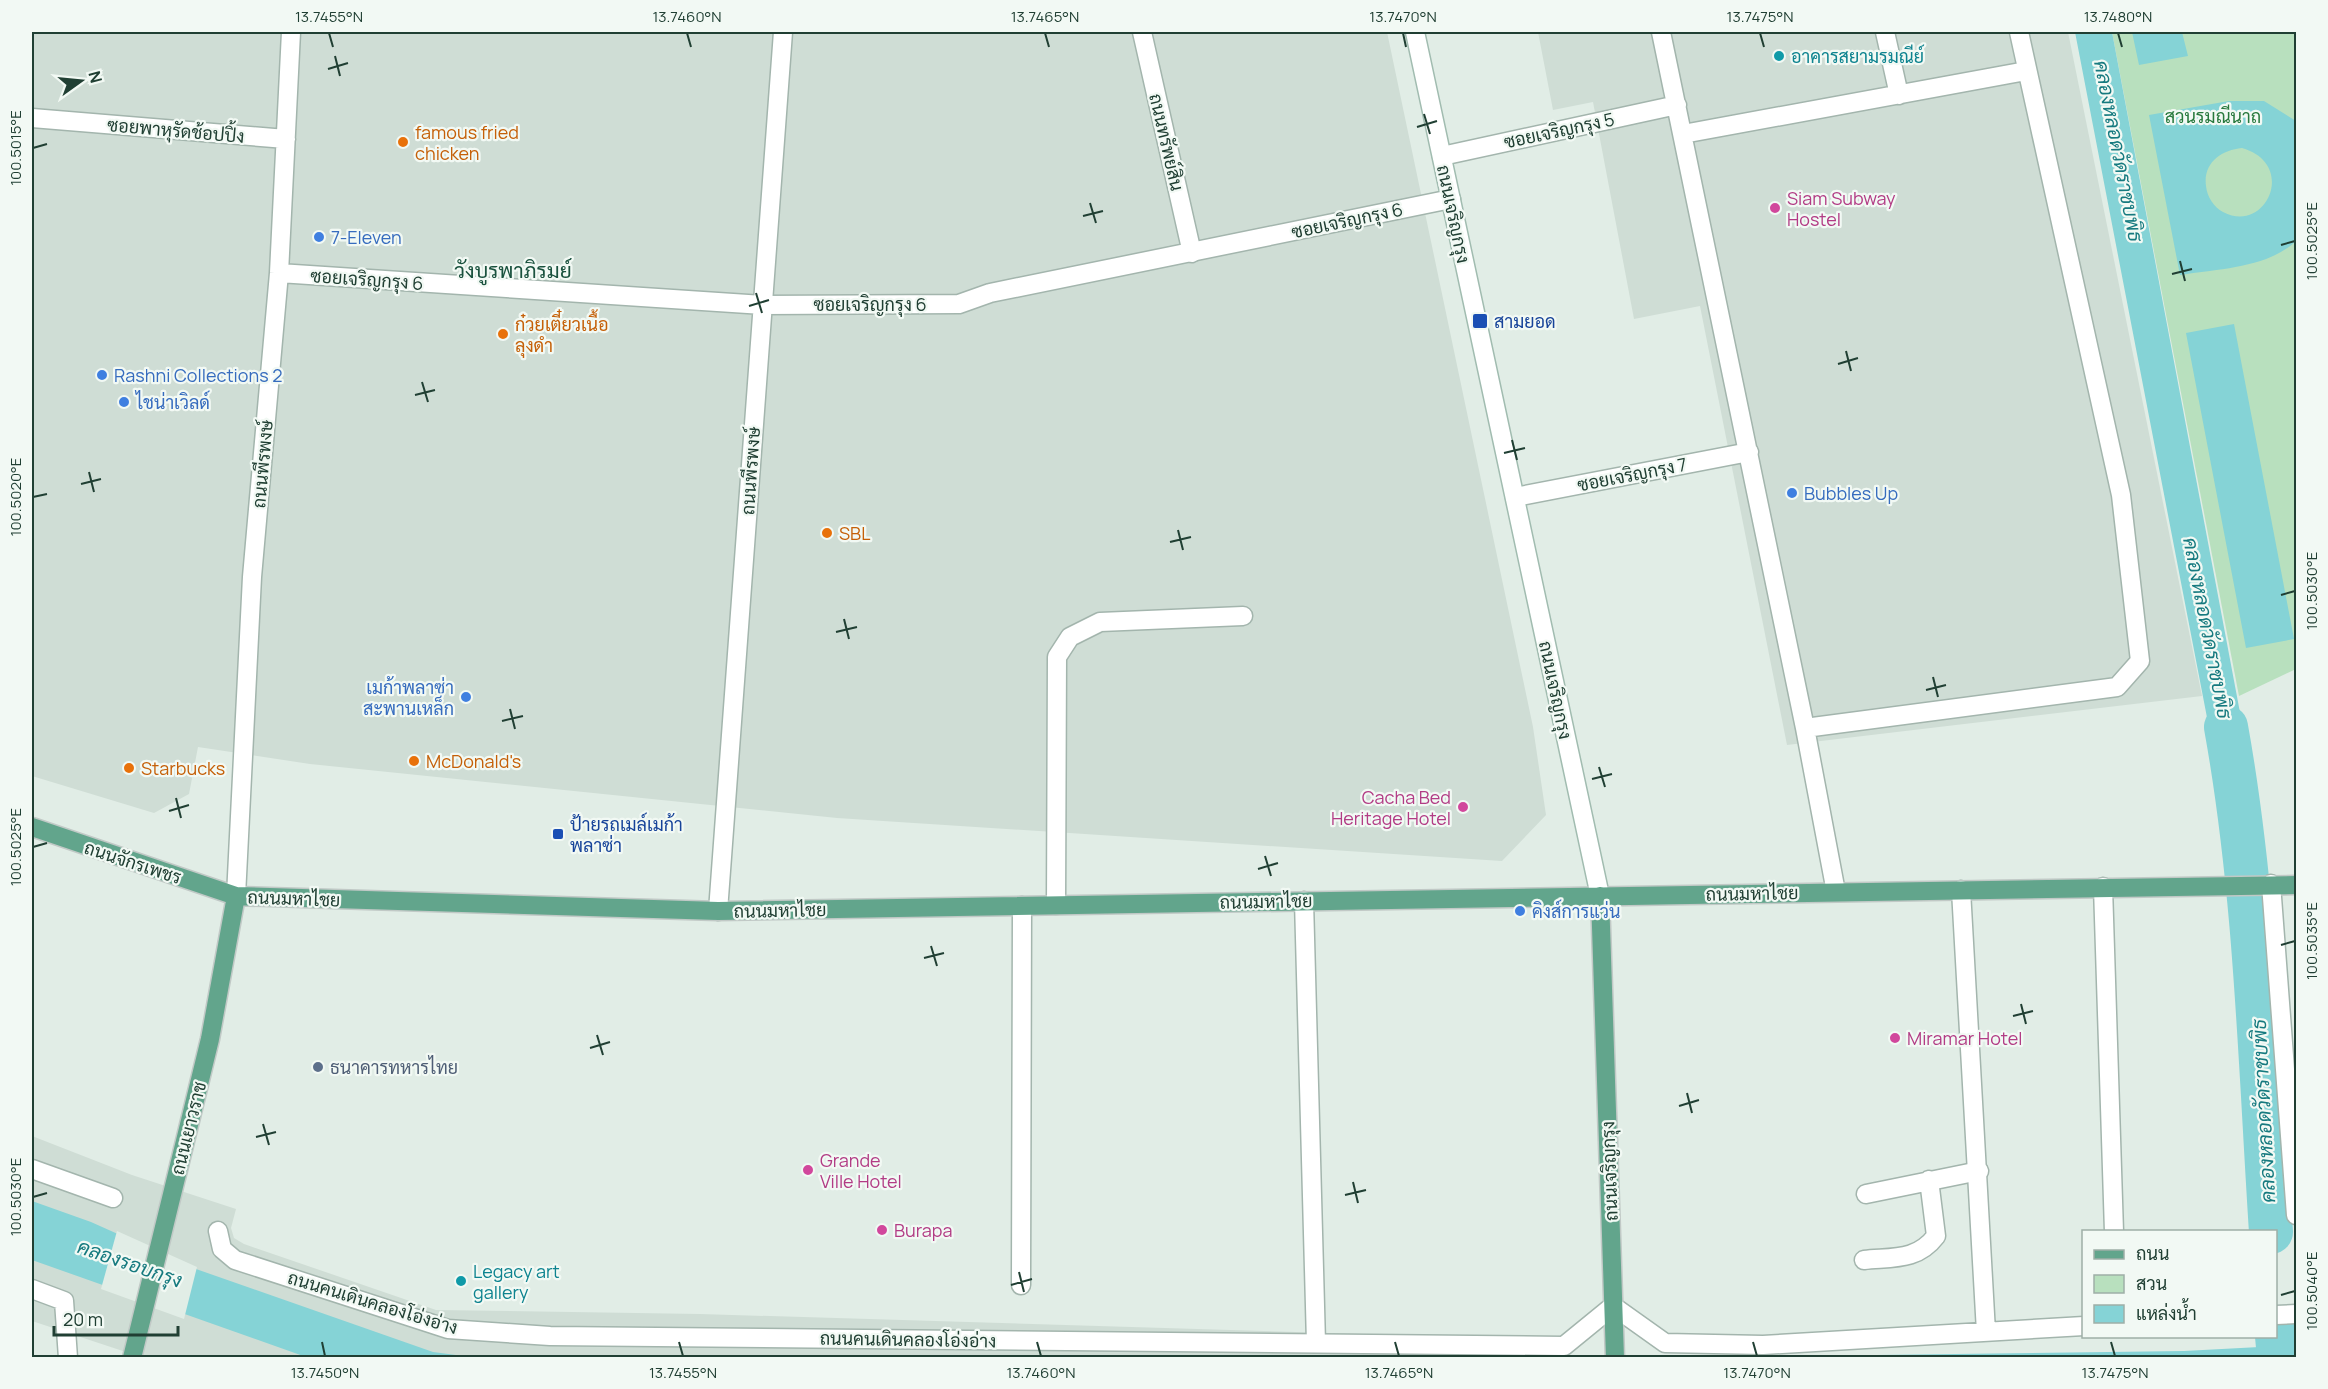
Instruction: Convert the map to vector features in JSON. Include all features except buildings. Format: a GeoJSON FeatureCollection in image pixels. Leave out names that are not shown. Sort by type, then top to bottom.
{"type":"FeatureCollection","features":[{"type":"Feature","properties":{"kind":"main road","name":"ถนนจักรเพชร"},"geometry":{"type":"LineString","coordinates":[[32,827],[236,896]]}},
{"type":"Feature","properties":{"kind":"main road","name":"ถนนมหาไชย"},"geometry":{"type":"LineString","coordinates":[[236,896],[718,911],[2296,885]]}},
{"type":"Feature","properties":{"kind":"main road","name":"ถนนเยาวราช"},"geometry":{"type":"LineString","coordinates":[[132,1358],[210,1038],[236,896]]}},
{"type":"Feature","properties":{"kind":"main road","name":"ถนนเจริญกรุง"},"geometry":{"type":"LineString","coordinates":[[1600,896],[1615,1358]]}},
{"type":"Feature","properties":{"kind":"street","name":"ถนนพีรพงษ์"},"geometry":{"type":"LineString","coordinates":[[236,896],[252,577],[279,273],[291,32]]}},
{"type":"Feature","properties":{"kind":"street","name":"ถนนพีรพงษ์"},"geometry":{"type":"LineString","coordinates":[[718,911],[783,32]]}},
{"type":"Feature","properties":{"kind":"street","name":"ถนนทรัพย์สิน"},"geometry":{"type":"LineString","coordinates":[[1142,32],[1192,253]]}},
{"type":"Feature","properties":{"kind":"street","name":"ถนนเจริญกรุง"},"geometry":{"type":"LineString","coordinates":[[1415,32],[1600,896]]}},
{"type":"Feature","properties":{"kind":"street"},"geometry":{"type":"LineString","coordinates":[[1661,32],[1749,452],[1836,892]]}},
{"type":"Feature","properties":{"kind":"street"},"geometry":{"type":"LineString","coordinates":[[1885,32],[1899,94]]}},
{"type":"Feature","properties":{"kind":"street"},"geometry":{"type":"LineString","coordinates":[[1805,728],[2117,687],[2140,661],[2121,495],[2019,32]]}},
{"type":"Feature","properties":{"kind":"street"},"geometry":{"type":"LineString","coordinates":[[1683,134],[2026,71]]}},
{"type":"Feature","properties":{"kind":"street","name":"ซอยเจริญกรุง 5"},"geometry":{"type":"LineString","coordinates":[[1442,156],[1677,105]]}},
{"type":"Feature","properties":{"kind":"street","name":"ซอยพาหุรัดช้อปปิ้ง"},"geometry":{"type":"LineString","coordinates":[[32,117],[286,139]]}},
{"type":"Feature","properties":{"kind":"street","name":"ซอยเจริญกรุง 6"},"geometry":{"type":"LineString","coordinates":[[279,273],[763,305],[959,304],[990,293],[1451,199]]}},
{"type":"Feature","properties":{"kind":"street","name":"ซอยเจริญกรุง 7"},"geometry":{"type":"LineString","coordinates":[[1515,497],[1749,452]]}},
{"type":"Feature","properties":{"kind":"street"},"geometry":{"type":"LineString","coordinates":[[1056,905],[1057,657],[1070,637],[1100,621],[1243,616]]}},
{"type":"Feature","properties":{"kind":"street"},"geometry":{"type":"LineString","coordinates":[[2264,884],[2296,1215]]}},
{"type":"Feature","properties":{"kind":"street"},"geometry":{"type":"LineString","coordinates":[[2103,887],[2114,1230]]}},
{"type":"Feature","properties":{"kind":"street"},"geometry":{"type":"LineString","coordinates":[[1961,890],[1979,1171],[1986,1332]]}},
{"type":"Feature","properties":{"kind":"street"},"geometry":{"type":"LineString","coordinates":[[1304,901],[1316,1343]]}},
{"type":"Feature","properties":{"kind":"street"},"geometry":{"type":"LineString","coordinates":[[1022,906],[1022,1285]]}},
{"type":"Feature","properties":{"kind":"street"},"geometry":{"type":"LineString","coordinates":[[32,1169],[114,1198]]}},
{"type":"Feature","properties":{"kind":"street"},"geometry":{"type":"LineString","coordinates":[[1866,1194],[1979,1171]]}},
{"type":"Feature","properties":{"kind":"street"},"geometry":{"type":"LineString","coordinates":[[1864,1260],[1911,1256],[1927,1249],[1936,1236],[1929,1180]]}},
{"type":"Feature","properties":{"kind":"street","name":"ถนนคนเดินคลองโอ่งอ่าง"},"geometry":{"type":"LineString","coordinates":[[218,1231],[222,1249],[235,1260],[448,1329],[550,1335],[1564,1346],[1613,1306]]}},
{"type":"Feature","properties":{"kind":"street"},"geometry":{"type":"LineString","coordinates":[[32,1289],[64,1301],[68,1358]]}},
{"type":"Feature","properties":{"kind":"street"},"geometry":{"type":"LineString","coordinates":[[1613,1306],[1665,1343],[1762,1344],[2082,1326]]}},
{"type":"Feature","properties":{"kind":"street"},"geometry":{"type":"LineString","coordinates":[[2277,1315],[2296,1314]]}},
{"type":"Feature","properties":{"kind":"shaded area"},"geometry":{"type":"Polygon","coordinates":[[[32,32],[1387,32],[1533,727],[1546,815],[1502,861],[837,818],[310,764],[198,747],[189,794],[154,813],[32,776],[32,32]]]}},
{"type":"Feature","properties":{"kind":"shaded area"},"geometry":{"type":"Polygon","coordinates":[[[1538,32],[2068,32],[2202,696],[1787,745],[1700,306],[1634,319],[1593,102],[1553,110],[1538,32]]]}},
{"type":"Feature","properties":{"kind":"shaded area"},"geometry":{"type":"Polygon","coordinates":[[[32,1136],[132,1175],[236,1209],[231,1228],[234,1238],[244,1244],[436,1310],[700,1314],[1564,1340],[1564,1357],[141,1357],[32,1321],[32,1136]]]}},
{"type":"Feature","properties":{"kind":"green space","name":"สวนรมณีนาถ"},"geometry":{"type":"Polygon","coordinates":[[[2112,32],[2296,32],[2296,669],[2239,696],[2112,32]]]}},
{"type":"Feature","properties":{"kind":"water"},"geometry":{"type":"Polygon","coordinates":[[[2075,32],[2112,32],[2254,787],[2220,785],[2075,32]]]}},
{"type":"Feature","properties":{"kind":"water"},"geometry":{"type":"Polygon","coordinates":[[[2132,32],[2182,32],[2188,56],[2139,65],[2132,32]]]}},
{"type":"Feature","properties":{"kind":"water"},"geometry":{"type":"Polygon","coordinates":[[[2229,101],[2264,101],[2296,121],[2296,241],[2271,257],[2257,262],[2180,275],[2149,115],[2229,101]],[[2242,148],[2234,149],[2221,155],[2211,164],[2207,171],[2207,190],[2212,201],[2220,210],[2238,217],[2252,214],[2263,206],[2270,195],[2272,181],[2269,168],[2259,156],[2242,148]]]}},
{"type":"Feature","properties":{"kind":"water"},"geometry":{"type":"Polygon","coordinates":[[[2234,324],[2294,639],[2246,648],[2186,333],[2234,324]]]}},
{"type":"Feature","properties":{"kind":"water","name":"คลองรอบกรุง"},"geometry":{"type":"Polygon","coordinates":[[[32,1201],[91,1222],[196,1269],[433,1352],[471,1357],[306,1357],[32,1260],[32,1201]]]}},
{"type":"Feature","properties":{"kind":"water"},"geometry":{"type":"Polygon","coordinates":[[[2296,1345],[2296,1358],[1715,1357],[2184,1351],[2296,1345]]]}},
{"type":"Feature","properties":{"kind":"pier"},"geometry":{"type":"Polygon","coordinates":[[[117,1231],[197,1267],[184,1319],[101,1289],[117,1231]]]}},
{"type":"Feature","properties":{"kind":"waterway","name":"คลองหลอดวัดราชบพิธ"},"geometry":{"type":"LineString","coordinates":[[2226,727],[2251,915],[2271,1230]]}},
{"type":"Feature","properties":{"kind":"waterway","name":"คลองหลอดวัดราชบพิธ"},"geometry":{"type":"LineString","coordinates":[[2277,1336],[2279,1358]]}},
{"type":"Feature","properties":{"kind":"place","name":"อาคารสยามรมณีย์"},"geometry":{"type":"Point","coordinates":[1779,56]}},
{"type":"Feature","properties":{"kind":"place","name":"famous fried chicken"},"geometry":{"type":"Point","coordinates":[403,142]}},
{"type":"Feature","properties":{"kind":"place","name":"Siam Subway Hostel"},"geometry":{"type":"Point","coordinates":[1775,208]}},
{"type":"Feature","properties":{"kind":"place","name":"7-Eleven"},"geometry":{"type":"Point","coordinates":[319,237]}},
{"type":"Feature","properties":{"kind":"place","name":"สามยอด"},"geometry":{"type":"Point","coordinates":[1480,321]}},
{"type":"Feature","properties":{"kind":"place","name":"ก๋วยเตี๋ยวเนื้อ ลุงดำ"},"geometry":{"type":"Point","coordinates":[503,334]}},
{"type":"Feature","properties":{"kind":"place","name":"Rashni Collections 2"},"geometry":{"type":"Point","coordinates":[102,375]}},
{"type":"Feature","properties":{"kind":"place","name":"ไชน่าเวิลด์"},"geometry":{"type":"Point","coordinates":[124,402]}},
{"type":"Feature","properties":{"kind":"place","name":"Bubbles Up"},"geometry":{"type":"Point","coordinates":[1792,493]}},
{"type":"Feature","properties":{"kind":"place","name":"SBL"},"geometry":{"type":"Point","coordinates":[827,533]}},
{"type":"Feature","properties":{"kind":"place","name":"เมก้าพลาซ่า สะพานเหล็ก"},"geometry":{"type":"Point","coordinates":[466,697]}},
{"type":"Feature","properties":{"kind":"place","name":"McDonald's"},"geometry":{"type":"Point","coordinates":[414,761]}},
{"type":"Feature","properties":{"kind":"place","name":"Starbucks"},"geometry":{"type":"Point","coordinates":[129,768]}},
{"type":"Feature","properties":{"kind":"place","name":"Cacha Bed Heritage Hotel"},"geometry":{"type":"Point","coordinates":[1463,807]}},
{"type":"Feature","properties":{"kind":"place","name":"ป้ายรถเมล์เมก้า พลาซ่า"},"geometry":{"type":"Point","coordinates":[558,834]}},
{"type":"Feature","properties":{"kind":"place","name":"คิงส์การแว่น"},"geometry":{"type":"Point","coordinates":[1520,911]}},
{"type":"Feature","properties":{"kind":"place","name":"Miramar Hotel"},"geometry":{"type":"Point","coordinates":[1895,1038]}},
{"type":"Feature","properties":{"kind":"place","name":"ธนาคารทหารไทย"},"geometry":{"type":"Point","coordinates":[318,1067]}},
{"type":"Feature","properties":{"kind":"place","name":"Grande Ville Hotel"},"geometry":{"type":"Point","coordinates":[808,1170]}},
{"type":"Feature","properties":{"kind":"place","name":"Burapa"},"geometry":{"type":"Point","coordinates":[882,1230]}},
{"type":"Feature","properties":{"kind":"place","name":"Legacy art gallery"},"geometry":{"type":"Point","coordinates":[461,1281]}},
{"type":"Feature","properties":{"kind":"district","name":"วังบูรพาภิรมย์"},"geometry":{"type":"Point","coordinates":[513,270]}}]}
